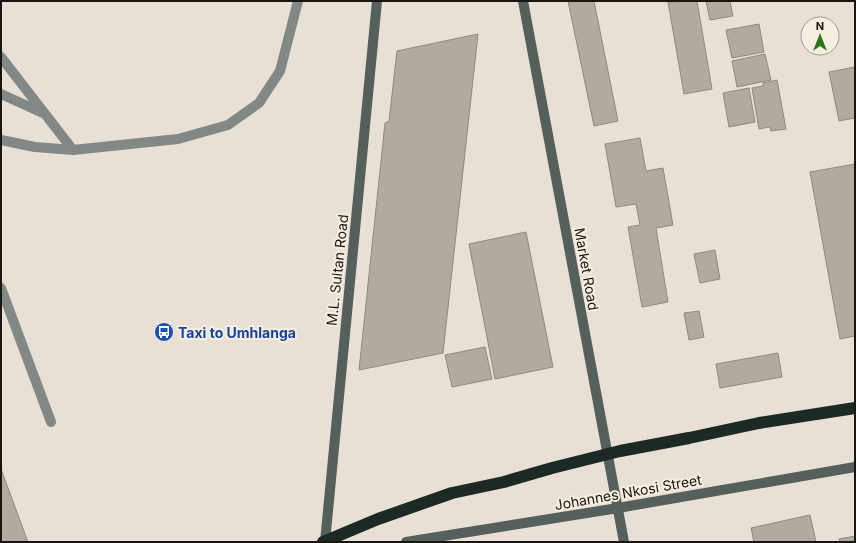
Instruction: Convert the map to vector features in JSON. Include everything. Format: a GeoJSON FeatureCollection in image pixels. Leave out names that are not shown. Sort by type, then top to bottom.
{"type":"FeatureCollection","features":[{"type":"Feature","properties":{"kind":"highway"},"geometry":{"type":"LineString","coordinates":[[324,542],[378,519],[452,493],[504,482],[620,451],[759,423],[855,408]]}},
{"type":"Feature","properties":{"kind":"main road","name":"M.L. Sultan Road"},"geometry":{"type":"LineString","coordinates":[[324,542],[377,1]]}},
{"type":"Feature","properties":{"kind":"main road","name":"Market Road"},"geometry":{"type":"LineString","coordinates":[[523,1],[624,542]]}},
{"type":"Feature","properties":{"kind":"main road","name":"Johannes Nkosi Street"},"geometry":{"type":"LineString","coordinates":[[406,542],[618,508],[855,467]]}},
{"type":"Feature","properties":{"kind":"lane"},"geometry":{"type":"LineString","coordinates":[[1,140],[34,147],[74,150],[178,139],[228,125],[259,103],[280,71],[298,1]]}},
{"type":"Feature","properties":{"kind":"lane"},"geometry":{"type":"LineString","coordinates":[[1,57],[74,150]]}},
{"type":"Feature","properties":{"kind":"lane"},"geometry":{"type":"LineString","coordinates":[[1,94],[47,115]]}},
{"type":"Feature","properties":{"kind":"lane"},"geometry":{"type":"LineString","coordinates":[[1,288],[51,422]]}},
{"type":"Feature","properties":{"kind":"building"},"geometry":{"type":"Polygon","coordinates":[[[568,1],[594,1],[618,121],[594,126],[568,1]]]}},
{"type":"Feature","properties":{"kind":"building"},"geometry":{"type":"Polygon","coordinates":[[[697,1],[712,89],[684,94],[668,2],[697,1]]]}},
{"type":"Feature","properties":{"kind":"building"},"geometry":{"type":"Polygon","coordinates":[[[706,1],[730,1],[733,16],[710,20],[706,1]]]}},
{"type":"Feature","properties":{"kind":"building"},"geometry":{"type":"Polygon","coordinates":[[[759,24],[764,52],[732,58],[726,30],[759,24]]]}},
{"type":"Feature","properties":{"kind":"building"},"geometry":{"type":"Polygon","coordinates":[[[478,34],[443,353],[359,370],[385,123],[389,121],[397,51],[478,34]]]}},
{"type":"Feature","properties":{"kind":"building"},"geometry":{"type":"Polygon","coordinates":[[[765,54],[771,80],[737,87],[732,61],[765,54]]]}},
{"type":"Feature","properties":{"kind":"building"},"geometry":{"type":"Polygon","coordinates":[[[855,67],[855,118],[839,121],[829,72],[855,67]]]}},
{"type":"Feature","properties":{"kind":"building"},"geometry":{"type":"Polygon","coordinates":[[[777,80],[786,129],[771,131],[770,127],[759,129],[752,88],[763,86],[763,83],[777,80]]]}},
{"type":"Feature","properties":{"kind":"building"},"geometry":{"type":"Polygon","coordinates":[[[749,88],[755,122],[729,127],[723,93],[749,88]]]}},
{"type":"Feature","properties":{"kind":"building"},"geometry":{"type":"Polygon","coordinates":[[[640,138],[646,171],[663,168],[673,225],[656,228],[668,302],[642,307],[628,227],[640,225],[636,204],[616,207],[605,144],[640,138]]]}},
{"type":"Feature","properties":{"kind":"building"},"geometry":{"type":"Polygon","coordinates":[[[855,164],[855,336],[840,339],[810,172],[855,164]]]}},
{"type":"Feature","properties":{"kind":"building"},"geometry":{"type":"Polygon","coordinates":[[[526,232],[553,367],[495,379],[469,244],[526,232]]]}},
{"type":"Feature","properties":{"kind":"building"},"geometry":{"type":"Polygon","coordinates":[[[715,250],[720,279],[700,283],[694,254],[715,250]]]}},
{"type":"Feature","properties":{"kind":"building"},"geometry":{"type":"Polygon","coordinates":[[[699,311],[704,337],[689,340],[684,313],[699,311]]]}},
{"type":"Feature","properties":{"kind":"building"},"geometry":{"type":"Polygon","coordinates":[[[485,347],[492,379],[452,387],[445,355],[485,347]]]}},
{"type":"Feature","properties":{"kind":"building"},"geometry":{"type":"Polygon","coordinates":[[[778,353],[782,377],[720,388],[716,364],[778,353]]]}},
{"type":"Feature","properties":{"kind":"building"},"geometry":{"type":"Polygon","coordinates":[[[1,469],[28,542],[1,542],[1,469]]]}},
{"type":"Feature","properties":{"kind":"building"},"geometry":{"type":"Polygon","coordinates":[[[810,515],[816,542],[754,542],[751,528],[810,515]]]}},
{"type":"Feature","properties":{"kind":"building"},"geometry":{"type":"Polygon","coordinates":[[[855,536],[855,542],[840,542],[839,539],[855,536]]]}},
{"type":"Feature","properties":{"kind":"place","name":"Taxi to Umhlanga"},"geometry":{"type":"Point","coordinates":[164,332]}}]}
